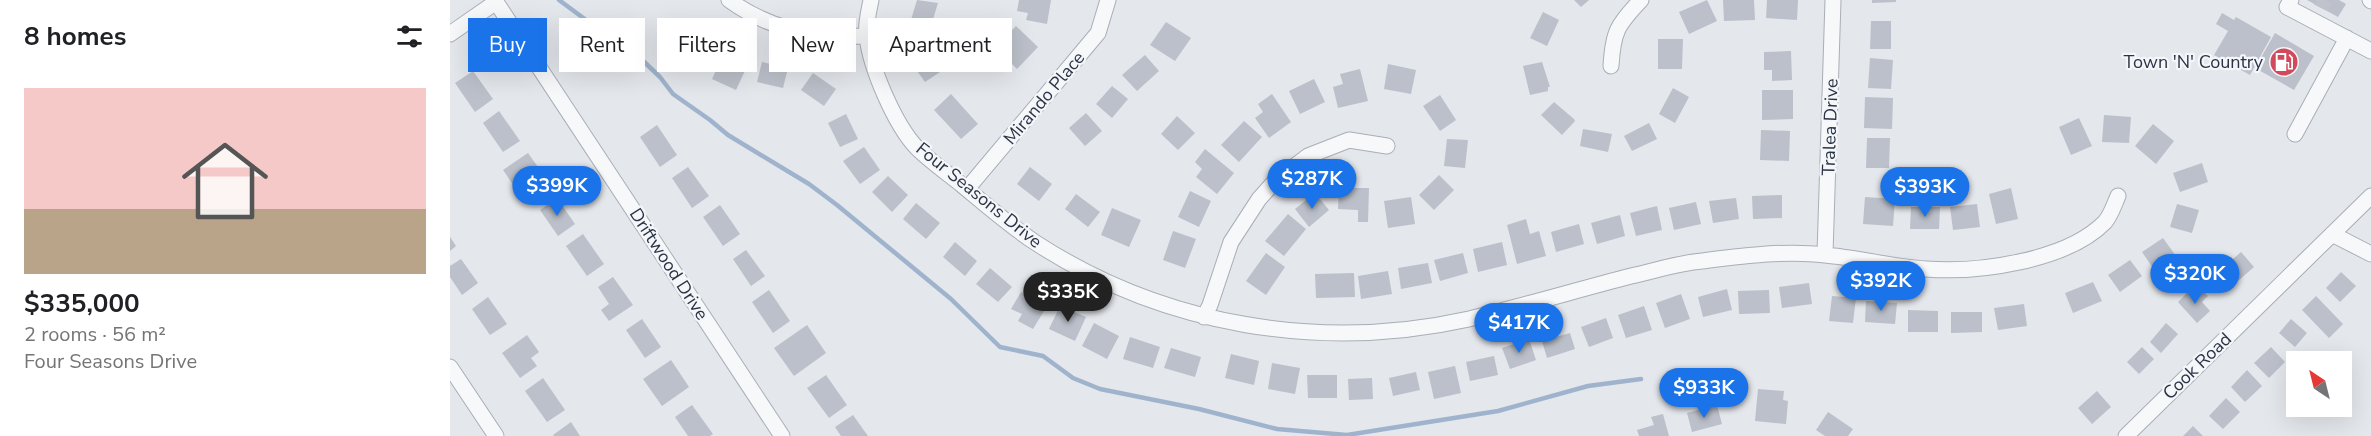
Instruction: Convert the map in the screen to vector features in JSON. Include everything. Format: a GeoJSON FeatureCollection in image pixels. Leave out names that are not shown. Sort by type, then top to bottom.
{"type":"FeatureCollection","features":[{"type":"Feature","properties":{"kind":"street"},"geometry":{"type":"LineString","coordinates":[[729,0],[756,17],[821,36],[867,36],[871,0]]}},
{"type":"Feature","properties":{"kind":"street","name":"Mirando Place"},"geometry":{"type":"LineString","coordinates":[[966,189],[1098,33],[1108,0]]}},
{"type":"Feature","properties":{"kind":"street"},"geometry":{"type":"LineString","coordinates":[[1611,66],[1612,40],[1620,24],[1641,0]]}},
{"type":"Feature","properties":{"kind":"street","name":"Tralea Drive"},"geometry":{"type":"LineString","coordinates":[[1825,255],[1833,0]]}},
{"type":"Feature","properties":{"kind":"street","name":"Driftwood Drive"},"geometry":{"type":"LineString","coordinates":[[450,34],[496,2],[782,436]]}},
{"type":"Feature","properties":{"kind":"street"},"geometry":{"type":"LineString","coordinates":[[2284,2],[2318,14],[2347,38],[2371,50]]}},
{"type":"Feature","properties":{"kind":"street","name":"Four Seasons Drive"},"geometry":{"type":"LineString","coordinates":[[867,36],[880,81],[899,124],[918,149],[1035,242],[1070,263],[1163,304],[1204,317],[1276,329],[1381,333],[1466,319],[1698,261],[1793,254],[1825,255],[1929,269],[1962,270],[2000,266],[2057,250],[2082,238],[2108,219],[2118,196]]}},
{"type":"Feature","properties":{"kind":"street"},"geometry":{"type":"LineString","coordinates":[[2295,134],[2347,38]]}},
{"type":"Feature","properties":{"kind":"street"},"geometry":{"type":"LineString","coordinates":[[1204,317],[1231,243],[1259,199],[1276,180],[1308,156],[1349,140],[1387,146]]}},
{"type":"Feature","properties":{"kind":"street","name":"Cook Road"},"geometry":{"type":"LineString","coordinates":[[2126,436],[2371,196]]}},
{"type":"Feature","properties":{"kind":"street"},"geometry":{"type":"LineString","coordinates":[[2332,234],[2371,254]]}},
{"type":"Feature","properties":{"kind":"street"},"geometry":{"type":"LineString","coordinates":[[450,367],[496,436]]}},
{"type":"Feature","properties":{"kind":"building"},"geometry":{"type":"Polygon","coordinates":[[[917,0],[938,3],[933,18],[912,18],[917,0]]]}},
{"type":"Feature","properties":{"kind":"building"},"geometry":{"type":"Polygon","coordinates":[[[1019,0],[1051,0],[1047,24],[1026,20],[1028,13],[1017,11],[1019,0]]]}},
{"type":"Feature","properties":{"kind":"building"},"geometry":{"type":"Polygon","coordinates":[[[1574,0],[1589,0],[1581,7],[1574,0]]]}},
{"type":"Feature","properties":{"kind":"building"},"geometry":{"type":"Polygon","coordinates":[[[1707,0],[1717,21],[1689,34],[1679,12],[1707,0]]]}},
{"type":"Feature","properties":{"kind":"building"},"geometry":{"type":"Polygon","coordinates":[[[1723,0],[1754,0],[1755,20],[1724,21],[1723,0]]]}},
{"type":"Feature","properties":{"kind":"building"},"geometry":{"type":"Polygon","coordinates":[[[1767,0],[1798,0],[1797,20],[1766,18],[1767,0]]]}},
{"type":"Feature","properties":{"kind":"building"},"geometry":{"type":"Polygon","coordinates":[[[1872,0],[1896,0],[1896,2],[1872,3],[1872,0]]]}},
{"type":"Feature","properties":{"kind":"building"},"geometry":{"type":"Polygon","coordinates":[[[2307,0],[2339,0],[2346,4],[2338,17],[2307,0]]]}},
{"type":"Feature","properties":{"kind":"building"},"geometry":{"type":"Polygon","coordinates":[[[1543,12],[1559,20],[1547,46],[1530,38],[1543,12]]]}},
{"type":"Feature","properties":{"kind":"building"},"geometry":{"type":"Polygon","coordinates":[[[2222,13],[2234,20],[2236,17],[2271,37],[2250,75],[2214,55],[2228,31],[2216,24],[2222,13]]]}},
{"type":"Feature","properties":{"kind":"building"},"geometry":{"type":"Polygon","coordinates":[[[1871,21],[1891,21],[1891,49],[1870,49],[1871,21]]]}},
{"type":"Feature","properties":{"kind":"building"},"geometry":{"type":"Polygon","coordinates":[[[1166,22],[1191,38],[1175,61],[1150,45],[1166,22]]]}},
{"type":"Feature","properties":{"kind":"building"},"geometry":{"type":"Polygon","coordinates":[[[1016,26],[1038,47],[1017,69],[1012,64],[1012,30],[1016,26]]]}},
{"type":"Feature","properties":{"kind":"building","name":"Town 'N' Country"},"geometry":{"type":"Polygon","coordinates":[[[2275,33],[2314,56],[2294,90],[2255,68],[2275,33]]]}},
{"type":"Feature","properties":{"kind":"building"},"geometry":{"type":"Polygon","coordinates":[[[1658,39],[1683,39],[1682,69],[1658,69],[1658,39]]]}},
{"type":"Feature","properties":{"kind":"building"},"geometry":{"type":"Polygon","coordinates":[[[1791,51],[1792,80],[1772,81],[1772,70],[1764,70],[1764,52],[1791,51]]]}},
{"type":"Feature","properties":{"kind":"building"},"geometry":{"type":"Polygon","coordinates":[[[1145,55],[1159,71],[1137,91],[1122,75],[1145,55]]]}},
{"type":"Feature","properties":{"kind":"building"},"geometry":{"type":"Polygon","coordinates":[[[1870,58],[1893,60],[1891,89],[1868,88],[1870,58]]]}},
{"type":"Feature","properties":{"kind":"building"},"geometry":{"type":"Polygon","coordinates":[[[762,62],[769,64],[769,72],[787,72],[783,88],[757,82],[762,62]]]}},
{"type":"Feature","properties":{"kind":"building"},"geometry":{"type":"Polygon","coordinates":[[[1542,62],[1550,87],[1548,91],[1530,95],[1523,66],[1542,62]]]}},
{"type":"Feature","properties":{"kind":"building"},"geometry":{"type":"Polygon","coordinates":[[[1388,64],[1416,70],[1411,94],[1384,89],[1388,64]]]}},
{"type":"Feature","properties":{"kind":"building"},"geometry":{"type":"Polygon","coordinates":[[[1360,69],[1368,101],[1338,108],[1333,87],[1343,84],[1340,74],[1360,69]]]}},
{"type":"Feature","properties":{"kind":"building"},"geometry":{"type":"Polygon","coordinates":[[[474,72],[493,99],[475,112],[455,83],[474,72]]]}},
{"type":"Feature","properties":{"kind":"building"},"geometry":{"type":"Polygon","coordinates":[[[715,72],[744,72],[736,90],[712,79],[715,72]]]}},
{"type":"Feature","properties":{"kind":"building"},"geometry":{"type":"Polygon","coordinates":[[[918,72],[940,72],[925,82],[918,72]]]}},
{"type":"Feature","properties":{"kind":"building"},"geometry":{"type":"Polygon","coordinates":[[[813,73],[836,89],[824,106],[801,90],[813,73]]]}},
{"type":"Feature","properties":{"kind":"building"},"geometry":{"type":"Polygon","coordinates":[[[1314,79],[1325,102],[1300,114],[1289,91],[1314,79]]]}},
{"type":"Feature","properties":{"kind":"building"},"geometry":{"type":"Polygon","coordinates":[[[1112,86],[1128,99],[1112,118],[1096,104],[1112,86]]]}},
{"type":"Feature","properties":{"kind":"building"},"geometry":{"type":"Polygon","coordinates":[[[1673,88],[1689,97],[1675,123],[1659,114],[1673,88]]]}},
{"type":"Feature","properties":{"kind":"building"},"geometry":{"type":"Polygon","coordinates":[[[1762,90],[1793,90],[1793,119],[1762,120],[1762,90]]]}},
{"type":"Feature","properties":{"kind":"building"},"geometry":{"type":"Polygon","coordinates":[[[951,94],[978,124],[961,139],[934,110],[951,94]]]}},
{"type":"Feature","properties":{"kind":"building"},"geometry":{"type":"Polygon","coordinates":[[[1272,94],[1291,122],[1269,138],[1255,118],[1263,112],[1258,104],[1272,94]]]}},
{"type":"Feature","properties":{"kind":"building"},"geometry":{"type":"Polygon","coordinates":[[[1440,95],[1456,120],[1440,131],[1423,106],[1440,95]]]}},
{"type":"Feature","properties":{"kind":"building"},"geometry":{"type":"Polygon","coordinates":[[[1865,97],[1893,98],[1892,129],[1864,128],[1865,97]]]}},
{"type":"Feature","properties":{"kind":"building"},"geometry":{"type":"Polygon","coordinates":[[[1554,102],[1575,121],[1562,135],[1541,115],[1554,102]]]}},
{"type":"Feature","properties":{"kind":"building"},"geometry":{"type":"Polygon","coordinates":[[[499,111],[520,141],[503,152],[483,123],[499,111]]]}},
{"type":"Feature","properties":{"kind":"building"},"geometry":{"type":"Polygon","coordinates":[[[1086,113],[1102,131],[1085,146],[1069,128],[1086,113]]]}},
{"type":"Feature","properties":{"kind":"building"},"geometry":{"type":"Polygon","coordinates":[[[846,114],[858,139],[840,147],[828,123],[846,114]]]}},
{"type":"Feature","properties":{"kind":"building"},"geometry":{"type":"Polygon","coordinates":[[[2104,115],[2131,117],[2129,143],[2102,142],[2104,115]]]}},
{"type":"Feature","properties":{"kind":"building"},"geometry":{"type":"Polygon","coordinates":[[[1177,116],[1195,133],[1178,150],[1161,134],[1177,116]]]}},
{"type":"Feature","properties":{"kind":"building"},"geometry":{"type":"Polygon","coordinates":[[[2079,118],[2092,146],[2071,155],[2059,127],[2079,118]]]}},
{"type":"Feature","properties":{"kind":"building"},"geometry":{"type":"Polygon","coordinates":[[[1244,121],[1262,137],[1239,162],[1221,145],[1244,121]]]}},
{"type":"Feature","properties":{"kind":"building"},"geometry":{"type":"Polygon","coordinates":[[[1649,123],[1657,139],[1632,151],[1624,136],[1649,123]]]}},
{"type":"Feature","properties":{"kind":"building"},"geometry":{"type":"Polygon","coordinates":[[[2153,124],[2174,141],[2156,164],[2135,146],[2153,124]]]}},
{"type":"Feature","properties":{"kind":"building"},"geometry":{"type":"Polygon","coordinates":[[[657,125],[677,155],[660,167],[640,137],[657,125]]]}},
{"type":"Feature","properties":{"kind":"building"},"geometry":{"type":"Polygon","coordinates":[[[1583,129],[1612,134],[1608,152],[1580,146],[1583,129]]]}},
{"type":"Feature","properties":{"kind":"building"},"geometry":{"type":"Polygon","coordinates":[[[1761,130],[1790,131],[1789,161],[1760,160],[1761,130]]]}},
{"type":"Feature","properties":{"kind":"building"},"geometry":{"type":"Polygon","coordinates":[[[1867,138],[1890,138],[1889,168],[1866,168],[1867,138]]]}},
{"type":"Feature","properties":{"kind":"building"},"geometry":{"type":"Polygon","coordinates":[[[1447,139],[1468,140],[1465,168],[1444,166],[1447,139]]]}},
{"type":"Feature","properties":{"kind":"building"},"geometry":{"type":"Polygon","coordinates":[[[864,147],[880,170],[860,184],[843,161],[864,147]]]}},
{"type":"Feature","properties":{"kind":"building"},"geometry":{"type":"Polygon","coordinates":[[[1205,149],[1234,173],[1217,194],[1196,177],[1202,169],[1195,162],[1205,149]]]}},
{"type":"Feature","properties":{"kind":"building"},"geometry":{"type":"Polygon","coordinates":[[[528,153],[548,181],[532,193],[525,183],[516,189],[503,170],[528,153]]]}},
{"type":"Feature","properties":{"kind":"building"},"geometry":{"type":"Polygon","coordinates":[[[2202,163],[2208,182],[2180,192],[2173,173],[2202,163]]]}},
{"type":"Feature","properties":{"kind":"building"},"geometry":{"type":"Polygon","coordinates":[[[688,167],[709,196],[692,208],[672,178],[688,167]]]}},
{"type":"Feature","properties":{"kind":"building"},"geometry":{"type":"Polygon","coordinates":[[[1030,167],[1052,184],[1039,201],[1017,184],[1030,167]]]}},
{"type":"Feature","properties":{"kind":"building"},"geometry":{"type":"Polygon","coordinates":[[[1439,175],[1454,190],[1434,210],[1419,195],[1439,175]]]}},
{"type":"Feature","properties":{"kind":"building"},"geometry":{"type":"Polygon","coordinates":[[[888,176],[908,195],[892,212],[872,192],[888,176]]]}},
{"type":"Feature","properties":{"kind":"building"},"geometry":{"type":"Polygon","coordinates":[[[1339,188],[1369,188],[1368,222],[1358,222],[1358,210],[1338,209],[1339,188]]]}},
{"type":"Feature","properties":{"kind":"building"},"geometry":{"type":"Polygon","coordinates":[[[2011,188],[2018,219],[1996,224],[1989,194],[2011,188]]]}},
{"type":"Feature","properties":{"kind":"building"},"geometry":{"type":"Polygon","coordinates":[[[1190,191],[1211,201],[1199,227],[1178,217],[1190,191]]]}},
{"type":"Feature","properties":{"kind":"building"},"geometry":{"type":"Polygon","coordinates":[[[1315,193],[1329,210],[1309,227],[1295,209],[1315,193]]]}},
{"type":"Feature","properties":{"kind":"building"},"geometry":{"type":"Polygon","coordinates":[[[1076,194],[1100,212],[1088,227],[1065,209],[1076,194]]]}},
{"type":"Feature","properties":{"kind":"building"},"geometry":{"type":"Polygon","coordinates":[[[1782,195],[1782,218],[1753,219],[1752,196],[1782,195]]]}},
{"type":"Feature","properties":{"kind":"building"},"geometry":{"type":"Polygon","coordinates":[[[1411,197],[1415,224],[1388,228],[1384,201],[1411,197]]]}},
{"type":"Feature","properties":{"kind":"building"},"geometry":{"type":"Polygon","coordinates":[[[1865,197],[1895,199],[1893,226],[1863,224],[1865,197]]]}},
{"type":"Feature","properties":{"kind":"building"},"geometry":{"type":"Polygon","coordinates":[[[557,198],[575,224],[558,236],[540,210],[557,198]]]}},
{"type":"Feature","properties":{"kind":"building"},"geometry":{"type":"Polygon","coordinates":[[[1736,198],[1739,219],[1713,223],[1709,201],[1736,198]]]}},
{"type":"Feature","properties":{"kind":"building"},"geometry":{"type":"Polygon","coordinates":[[[1696,202],[1701,224],[1674,230],[1669,208],[1696,202]]]}},
{"type":"Feature","properties":{"kind":"building"},"geometry":{"type":"Polygon","coordinates":[[[916,203],[940,223],[926,239],[903,219],[916,203]]]}},
{"type":"Feature","properties":{"kind":"building"},"geometry":{"type":"Polygon","coordinates":[[[1977,204],[1980,227],[1953,230],[1950,207],[1977,204]]]}},
{"type":"Feature","properties":{"kind":"building"},"geometry":{"type":"Polygon","coordinates":[[[2177,204],[2199,210],[2192,233],[2170,227],[2177,204]]]}},
{"type":"Feature","properties":{"kind":"building"},"geometry":{"type":"Polygon","coordinates":[[[720,205],[740,234],[723,246],[703,217],[720,205]]]}},
{"type":"Feature","properties":{"kind":"building"},"geometry":{"type":"Polygon","coordinates":[[[1657,206],[1662,230],[1636,236],[1630,213],[1657,206]]]}},
{"type":"Feature","properties":{"kind":"building"},"geometry":{"type":"Polygon","coordinates":[[[1911,207],[1940,207],[1939,229],[1910,229],[1911,207]]]}},
{"type":"Feature","properties":{"kind":"building"},"geometry":{"type":"Polygon","coordinates":[[[1112,208],[1141,220],[1129,247],[1101,235],[1112,208]]]}},
{"type":"Feature","properties":{"kind":"building"},"geometry":{"type":"Polygon","coordinates":[[[1288,214],[1306,229],[1284,256],[1265,241],[1288,214]]]}},
{"type":"Feature","properties":{"kind":"building"},"geometry":{"type":"Polygon","coordinates":[[[1620,215],[1625,236],[1597,244],[1591,223],[1620,215]]]}},
{"type":"Feature","properties":{"kind":"building"},"geometry":{"type":"Polygon","coordinates":[[[1526,219],[1530,234],[1539,231],[1546,256],[1517,264],[1507,225],[1526,219]]]}},
{"type":"Feature","properties":{"kind":"building"},"geometry":{"type":"Polygon","coordinates":[[[1579,224],[1584,244],[1556,252],[1551,232],[1579,224]]]}},
{"type":"Feature","properties":{"kind":"building"},"geometry":{"type":"Polygon","coordinates":[[[1173,231],[1196,239],[1185,268],[1163,260],[1173,231]]]}},
{"type":"Feature","properties":{"kind":"building"},"geometry":{"type":"Polygon","coordinates":[[[583,234],[604,264],[587,276],[566,246],[583,234]]]}},
{"type":"Feature","properties":{"kind":"building"},"geometry":{"type":"Polygon","coordinates":[[[450,237],[456,246],[450,251],[450,237]]]}},
{"type":"Feature","properties":{"kind":"building"},"geometry":{"type":"Polygon","coordinates":[[[2163,238],[2176,256],[2155,271],[2142,252],[2163,238]]]}},
{"type":"Feature","properties":{"kind":"building"},"geometry":{"type":"Polygon","coordinates":[[[955,242],[977,261],[965,276],[943,257],[955,242]]]}},
{"type":"Feature","properties":{"kind":"building"},"geometry":{"type":"Polygon","coordinates":[[[1502,242],[1507,265],[1478,272],[1473,249],[1502,242]]]}},
{"type":"Feature","properties":{"kind":"building"},"geometry":{"type":"Polygon","coordinates":[[[746,250],[765,276],[751,286],[733,259],[746,250]]]}},
{"type":"Feature","properties":{"kind":"building"},"geometry":{"type":"Polygon","coordinates":[[[2241,252],[2254,267],[2231,287],[2218,272],[2241,252]]]}},
{"type":"Feature","properties":{"kind":"building"},"geometry":{"type":"Polygon","coordinates":[[[1266,253],[1285,267],[1266,295],[1246,281],[1266,253]]]}},
{"type":"Feature","properties":{"kind":"building"},"geometry":{"type":"Polygon","coordinates":[[[1463,253],[1468,273],[1440,281],[1434,260],[1463,253]]]}},
{"type":"Feature","properties":{"kind":"building"},"geometry":{"type":"Polygon","coordinates":[[[461,259],[478,283],[462,295],[450,277],[450,266],[461,259]]]}},
{"type":"Feature","properties":{"kind":"building"},"geometry":{"type":"Polygon","coordinates":[[[2130,260],[2142,276],[2120,292],[2108,275],[2130,260]]]}},
{"type":"Feature","properties":{"kind":"building"},"geometry":{"type":"Polygon","coordinates":[[[1428,263],[1432,283],[1401,289],[1398,268],[1428,263]]]}},
{"type":"Feature","properties":{"kind":"building"},"geometry":{"type":"Polygon","coordinates":[[[990,268],[1012,287],[998,302],[976,284],[990,268]]]}},
{"type":"Feature","properties":{"kind":"building"},"geometry":{"type":"Polygon","coordinates":[[[1388,271],[1392,294],[1361,299],[1358,276],[1388,271]]]}},
{"type":"Feature","properties":{"kind":"building"},"geometry":{"type":"Polygon","coordinates":[[[2341,272],[2356,286],[2340,302],[2326,288],[2341,272]]]}},
{"type":"Feature","properties":{"kind":"building"},"geometry":{"type":"Polygon","coordinates":[[[1354,273],[1355,297],[1316,298],[1315,274],[1354,273]]]}},
{"type":"Feature","properties":{"kind":"building"},"geometry":{"type":"Polygon","coordinates":[[[613,277],[633,305],[609,321],[601,310],[609,304],[598,287],[613,277]]]}},
{"type":"Feature","properties":{"kind":"building"},"geometry":{"type":"Polygon","coordinates":[[[2093,282],[2102,301],[2073,313],[2065,293],[2093,282]]]}},
{"type":"Feature","properties":{"kind":"building"},"geometry":{"type":"Polygon","coordinates":[[[1809,283],[1812,304],[1782,308],[1779,287],[1809,283]]]}},
{"type":"Feature","properties":{"kind":"building"},"geometry":{"type":"Polygon","coordinates":[[[1727,289],[1732,310],[1703,317],[1698,297],[1727,289]]]}},
{"type":"Feature","properties":{"kind":"building"},"geometry":{"type":"Polygon","coordinates":[[[2191,289],[2195,294],[2201,289],[2208,296],[2202,302],[2210,311],[2197,323],[2178,302],[2191,289]]]}},
{"type":"Feature","properties":{"kind":"building"},"geometry":{"type":"Polygon","coordinates":[[[769,290],[790,321],[773,333],[752,302],[769,290]]]}},
{"type":"Feature","properties":{"kind":"building"},"geometry":{"type":"Polygon","coordinates":[[[1769,290],[1770,313],[1739,314],[1738,291],[1769,290]]]}},
{"type":"Feature","properties":{"kind":"building"},"geometry":{"type":"Polygon","coordinates":[[[1021,292],[1047,306],[1033,329],[1018,321],[1022,314],[1011,309],[1021,292]]]}},
{"type":"Feature","properties":{"kind":"building"},"geometry":{"type":"Polygon","coordinates":[[[1681,294],[1690,319],[1665,328],[1656,303],[1681,294]]]}},
{"type":"Feature","properties":{"kind":"building"},"geometry":{"type":"Polygon","coordinates":[[[1832,296],[1856,298],[1853,323],[1829,321],[1832,296]]]}},
{"type":"Feature","properties":{"kind":"building"},"geometry":{"type":"Polygon","coordinates":[[[2316,296],[2343,324],[2329,338],[2302,310],[2316,296]]]}},
{"type":"Feature","properties":{"kind":"building"},"geometry":{"type":"Polygon","coordinates":[[[488,297],[507,324],[490,335],[472,309],[488,297]]]}},
{"type":"Feature","properties":{"kind":"building"},"geometry":{"type":"Polygon","coordinates":[[[1866,301],[1897,303],[1895,324],[1865,322],[1866,301]]]}},
{"type":"Feature","properties":{"kind":"building"},"geometry":{"type":"Polygon","coordinates":[[[2024,304],[2027,326],[1998,330],[1994,308],[2024,304]]]}},
{"type":"Feature","properties":{"kind":"building"},"geometry":{"type":"Polygon","coordinates":[[[1060,306],[1086,317],[1075,341],[1049,329],[1060,306]]]}},
{"type":"Feature","properties":{"kind":"building"},"geometry":{"type":"Polygon","coordinates":[[[1644,306],[1652,330],[1626,338],[1618,315],[1644,306]]]}},
{"type":"Feature","properties":{"kind":"building"},"geometry":{"type":"Polygon","coordinates":[[[1908,310],[1938,311],[1938,332],[1908,332],[1908,310]]]}},
{"type":"Feature","properties":{"kind":"building"},"geometry":{"type":"Polygon","coordinates":[[[1951,312],[1982,312],[1982,332],[1951,333],[1951,312]]]}},
{"type":"Feature","properties":{"kind":"building"},"geometry":{"type":"Polygon","coordinates":[[[1606,318],[1613,338],[1589,347],[1581,327],[1606,318]]]}},
{"type":"Feature","properties":{"kind":"building"},"geometry":{"type":"Polygon","coordinates":[[[642,319],[661,347],[645,358],[626,330],[642,319]]]}},
{"type":"Feature","properties":{"kind":"building"},"geometry":{"type":"Polygon","coordinates":[[[2291,319],[2307,333],[2295,347],[2279,333],[2291,319]]]}},
{"type":"Feature","properties":{"kind":"building"},"geometry":{"type":"Polygon","coordinates":[[[1094,323],[1119,336],[1107,359],[1082,346],[1094,323]]]}},
{"type":"Feature","properties":{"kind":"building"},"geometry":{"type":"Polygon","coordinates":[[[2166,323],[2178,334],[2161,353],[2150,342],[2166,323]]]}},
{"type":"Feature","properties":{"kind":"building"},"geometry":{"type":"Polygon","coordinates":[[[807,325],[826,353],[794,376],[774,348],[807,325]]]}},
{"type":"Feature","properties":{"kind":"building"},"geometry":{"type":"Polygon","coordinates":[[[1570,333],[1575,349],[1547,358],[1542,341],[1570,333]]]}},
{"type":"Feature","properties":{"kind":"building"},"geometry":{"type":"Polygon","coordinates":[[[527,335],[539,352],[531,358],[537,366],[520,378],[502,353],[527,335]]]}},
{"type":"Feature","properties":{"kind":"building"},"geometry":{"type":"Polygon","coordinates":[[[1130,337],[1160,347],[1153,368],[1123,359],[1130,337]]]}},
{"type":"Feature","properties":{"kind":"building"},"geometry":{"type":"Polygon","coordinates":[[[1529,339],[1536,360],[1510,369],[1502,348],[1529,339]]]}},
{"type":"Feature","properties":{"kind":"building"},"geometry":{"type":"Polygon","coordinates":[[[2142,347],[2154,359],[2139,374],[2127,362],[2142,347]]]}},
{"type":"Feature","properties":{"kind":"building"},"geometry":{"type":"Polygon","coordinates":[[[2271,347],[2285,362],[2269,378],[2254,363],[2271,347]]]}},
{"type":"Feature","properties":{"kind":"building"},"geometry":{"type":"Polygon","coordinates":[[[1171,348],[1201,357],[1195,377],[1164,368],[1171,348]]]}},
{"type":"Feature","properties":{"kind":"building"},"geometry":{"type":"Polygon","coordinates":[[[1231,354],[1259,361],[1254,385],[1225,378],[1231,354]]]}},
{"type":"Feature","properties":{"kind":"building"},"geometry":{"type":"Polygon","coordinates":[[[1494,356],[1498,375],[1470,381],[1466,362],[1494,356]]]}},
{"type":"Feature","properties":{"kind":"building"},"geometry":{"type":"Polygon","coordinates":[[[671,360],[689,387],[662,406],[643,379],[671,360]]]}},
{"type":"Feature","properties":{"kind":"building"},"geometry":{"type":"Polygon","coordinates":[[[1272,363],[1300,368],[1295,394],[1268,389],[1272,363]]]}},
{"type":"Feature","properties":{"kind":"building"},"geometry":{"type":"Polygon","coordinates":[[[1455,366],[1461,393],[1434,399],[1428,372],[1455,366]]]}},
{"type":"Feature","properties":{"kind":"building"},"geometry":{"type":"Polygon","coordinates":[[[2247,370],[2262,386],[2245,402],[2231,387],[2247,370]]]}},
{"type":"Feature","properties":{"kind":"building"},"geometry":{"type":"Polygon","coordinates":[[[1416,372],[1420,390],[1393,396],[1389,378],[1416,372]]]}},
{"type":"Feature","properties":{"kind":"building"},"geometry":{"type":"Polygon","coordinates":[[[826,375],[847,405],[829,418],[807,388],[826,375]]]}},
{"type":"Feature","properties":{"kind":"building"},"geometry":{"type":"Polygon","coordinates":[[[1307,375],[1337,375],[1337,398],[1308,398],[1307,375]]]}},
{"type":"Feature","properties":{"kind":"building"},"geometry":{"type":"Polygon","coordinates":[[[543,378],[565,410],[547,422],[525,391],[543,378]]]}},
{"type":"Feature","properties":{"kind":"building"},"geometry":{"type":"Polygon","coordinates":[[[1372,378],[1373,399],[1349,400],[1348,379],[1372,378]]]}},
{"type":"Feature","properties":{"kind":"building"},"geometry":{"type":"Polygon","coordinates":[[[1758,389],[1784,391],[1783,400],[1788,401],[1786,424],[1755,421],[1758,389]]]}},
{"type":"Feature","properties":{"kind":"building"},"geometry":{"type":"Polygon","coordinates":[[[2097,391],[2111,407],[2092,424],[2078,408],[2097,391]]]}},
{"type":"Feature","properties":{"kind":"building"},"geometry":{"type":"Polygon","coordinates":[[[2226,398],[2240,412],[2223,429],[2209,416],[2226,398]]]}},
{"type":"Feature","properties":{"kind":"building"},"geometry":{"type":"Polygon","coordinates":[[[692,405],[713,434],[710,436],[688,436],[675,417],[692,405]]]}},
{"type":"Feature","properties":{"kind":"building"},"geometry":{"type":"Polygon","coordinates":[[[1717,405],[1722,424],[1692,432],[1687,413],[1717,405]]]}},
{"type":"Feature","properties":{"kind":"building"},"geometry":{"type":"Polygon","coordinates":[[[1828,412],[1853,429],[1848,436],[1825,436],[1816,430],[1828,412]]]}},
{"type":"Feature","properties":{"kind":"building"},"geometry":{"type":"Polygon","coordinates":[[[1663,414],[1669,436],[1639,436],[1637,430],[1654,425],[1651,417],[1663,414]]]}},
{"type":"Feature","properties":{"kind":"building"},"geometry":{"type":"Polygon","coordinates":[[[853,415],[868,436],[841,436],[835,427],[853,415]]]}},
{"type":"Feature","properties":{"kind":"building"},"geometry":{"type":"Polygon","coordinates":[[[571,422],[580,436],[553,435],[571,422]]]}},
{"type":"Feature","properties":{"kind":"building"},"geometry":{"type":"Polygon","coordinates":[[[2193,426],[2203,436],[2183,436],[2193,426]]]}},
{"type":"Feature","properties":{"kind":"waterway"},"geometry":{"type":"LineString","coordinates":[[559,0],[586,20],[615,34],[660,77],[673,94],[728,135],[809,184],[837,205],[951,299],[1000,347],[1043,356],[1073,378],[1100,389],[1199,409],[1277,429],[1347,435],[1498,411],[1588,386],[1641,379]]}},
{"type":"Feature","properties":{"kind":"tunnel"},"geometry":{"type":"LineString","coordinates":[[2321,8],[2325,0]]}},
{"type":"Feature","properties":{"kind":"place","name":"Town 'N' Country"},"geometry":{"type":"Point","coordinates":[2284,62]}}]}
